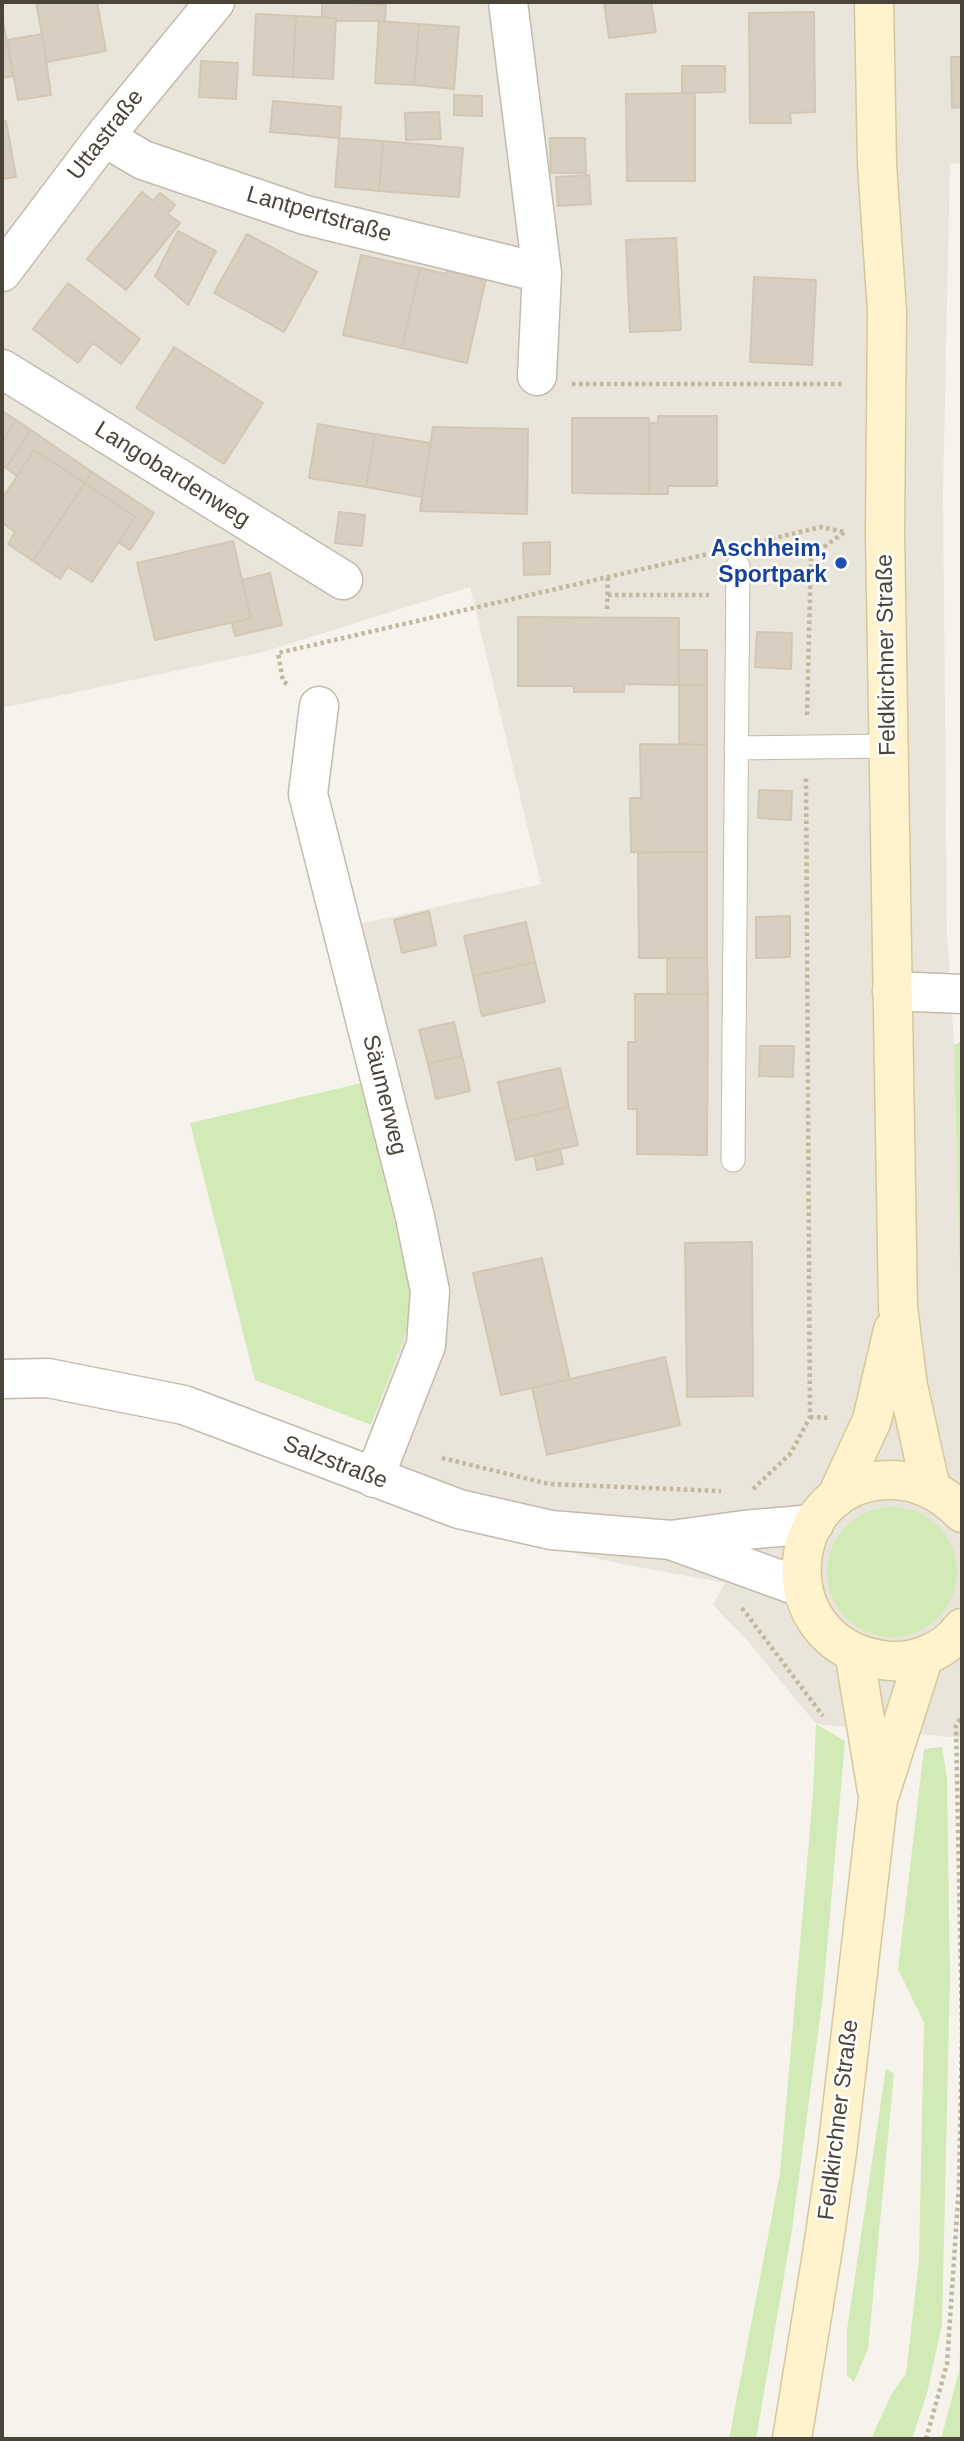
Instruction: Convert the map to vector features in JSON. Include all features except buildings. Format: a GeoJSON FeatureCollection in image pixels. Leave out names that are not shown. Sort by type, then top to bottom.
{"type":"FeatureCollection","features":[{"type":"Feature","properties":{"kind":"main road","name":"Feldkirchner Straße"},"geometry":{"type":"LineString","coordinates":[[874,2],[877,163],[887,311],[885,533],[898,1308],[908,1386],[931,1489]]}},
{"type":"Feature","properties":{"kind":"main road","name":"Feldkirchner Straße"},"geometry":{"type":"LineString","coordinates":[[803,1588],[801,1566],[805,1544],[872,1420],[898,1308]]}},
{"type":"Feature","properties":{"kind":"main road"},"geometry":{"type":"LineString","coordinates":[[825,1511],[858,1486],[883,1480],[908,1481],[931,1489],[950,1501],[962,1513]]}},
{"type":"Feature","properties":{"kind":"main road"},"geometry":{"type":"LineString","coordinates":[[803,1588],[809,1609],[821,1628],[834,1641],[864,1657],[894,1662],[924,1656],[943,1647],[962,1628]]}},
{"type":"Feature","properties":{"kind":"main road","name":"Feldkirchner Straße"},"geometry":{"type":"LineString","coordinates":[[854,1652],[878,1800]]}},
{"type":"Feature","properties":{"kind":"main road","name":"Feldkirchner Straße"},"geometry":{"type":"LineString","coordinates":[[792,2439],[837,2152],[878,1800],[924,1656]]}},
{"type":"Feature","properties":{"kind":"street","name":"Uttastraße"},"geometry":{"type":"LineString","coordinates":[[2,272],[104,136],[215,2]]}},
{"type":"Feature","properties":{"kind":"street"},"geometry":{"type":"LineString","coordinates":[[508,2],[554,380]]}},
{"type":"Feature","properties":{"kind":"street","name":"Lantpertstraße"},"geometry":{"type":"LineString","coordinates":[[104,136],[143,160],[305,215],[542,273]]}},
{"type":"Feature","properties":{"kind":"street","name":"Langobardenweg"},"geometry":{"type":"LineString","coordinates":[[2,369],[343,580]]}},
{"type":"Feature","properties":{"kind":"street","name":"Säumerweg"},"geometry":{"type":"LineString","coordinates":[[319,706],[308,794],[415,1217],[430,1290],[426,1345],[374,1478]]}},
{"type":"Feature","properties":{"kind":"street"},"geometry":{"type":"LineString","coordinates":[[892,991],[962,994]]}},
{"type":"Feature","properties":{"kind":"street","name":"Salzstraße"},"geometry":{"type":"LineString","coordinates":[[2,1379],[48,1378],[184,1405],[459,1509],[551,1530],[671,1540],[744,1530],[825,1511]]}},
{"type":"Feature","properties":{"kind":"street","name":"Salzstraße"},"geometry":{"type":"LineString","coordinates":[[671,1540],[803,1588]]}},
{"type":"Feature","properties":{"kind":"lane"},"geometry":{"type":"LineString","coordinates":[[733,1160],[738,566]]}},
{"type":"Feature","properties":{"kind":"lane"},"geometry":{"type":"LineString","coordinates":[[736,748],[889,746]]}},
{"type":"Feature","properties":{"kind":"path"},"geometry":{"type":"LineString","coordinates":[[554,380],[844,384]]}},
{"type":"Feature","properties":{"kind":"path"},"geometry":{"type":"LineString","coordinates":[[756,542],[821,527],[845,532],[811,556],[806,746],[810,1417]]}},
{"type":"Feature","properties":{"kind":"path"},"geometry":{"type":"LineString","coordinates":[[319,706],[283,681],[278,653],[717,552]]}},
{"type":"Feature","properties":{"kind":"path"},"geometry":{"type":"LineString","coordinates":[[607,609],[608,577]]}},
{"type":"Feature","properties":{"kind":"path"},"geometry":{"type":"LineString","coordinates":[[608,595],[738,595]]}},
{"type":"Feature","properties":{"kind":"path"},"geometry":{"type":"LineString","coordinates":[[926,2439],[947,2364],[959,2185],[962,2032],[956,1726],[962,1716]]}},
{"type":"Feature","properties":{"kind":"shaded area"},"geometry":{"type":"Polygon","coordinates":[[[2,2],[962,2],[962,163],[950,164],[943,492],[947,934],[954,1045],[962,1368],[962,1738],[816,1724],[746,1639],[713,1605],[725,1583],[617,1563],[475,1531],[414,1513],[349,1487],[408,1328],[410,1288],[327,931],[541,884],[470,587],[263,652],[2,708],[2,2]]]}},
{"type":"Feature","properties":{"kind":"green space"},"geometry":{"type":"Polygon","coordinates":[[[962,1041],[962,1368],[954,1045],[962,1041]]]}},
{"type":"Feature","properties":{"kind":"green space"},"geometry":{"type":"Polygon","coordinates":[[[362,1083],[410,1288],[408,1328],[371,1425],[255,1380],[190,1123],[362,1083]]]}},
{"type":"Feature","properties":{"kind":"green space"},"geometry":{"type":"Polygon","coordinates":[[[892,1507],[917,1512],[938,1526],[952,1547],[957,1572],[952,1597],[938,1618],[917,1632],[892,1637],[867,1632],[846,1618],[832,1597],[827,1572],[832,1547],[846,1526],[867,1512],[892,1507]]]}},
{"type":"Feature","properties":{"kind":"green space"},"geometry":{"type":"Polygon","coordinates":[[[816,1724],[845,1741],[823,1995],[792,2230],[756,2439],[729,2439],[780,2174],[813,1794],[816,1724]]]}},
{"type":"Feature","properties":{"kind":"green space"},"geometry":{"type":"Polygon","coordinates":[[[942,1747],[947,1778],[950,1978],[942,2324],[927,2393],[912,2439],[871,2439],[892,2393],[906,2374],[919,2260],[924,2023],[898,1969],[924,1749],[942,1747]]]}},
{"type":"Feature","properties":{"kind":"green space"},"geometry":{"type":"Polygon","coordinates":[[[886,2068],[894,2074],[868,2349],[854,2382],[847,2375],[847,2330],[886,2068]]]}},
{"type":"Feature","properties":{"kind":"green space"},"geometry":{"type":"Polygon","coordinates":[[[962,2314],[962,2439],[941,2439],[959,2371],[962,2314]]]}},
{"type":"Feature","properties":{"kind":"place","name":"Aschheim, Sportpark"},"geometry":{"type":"Point","coordinates":[841,563]}}]}
